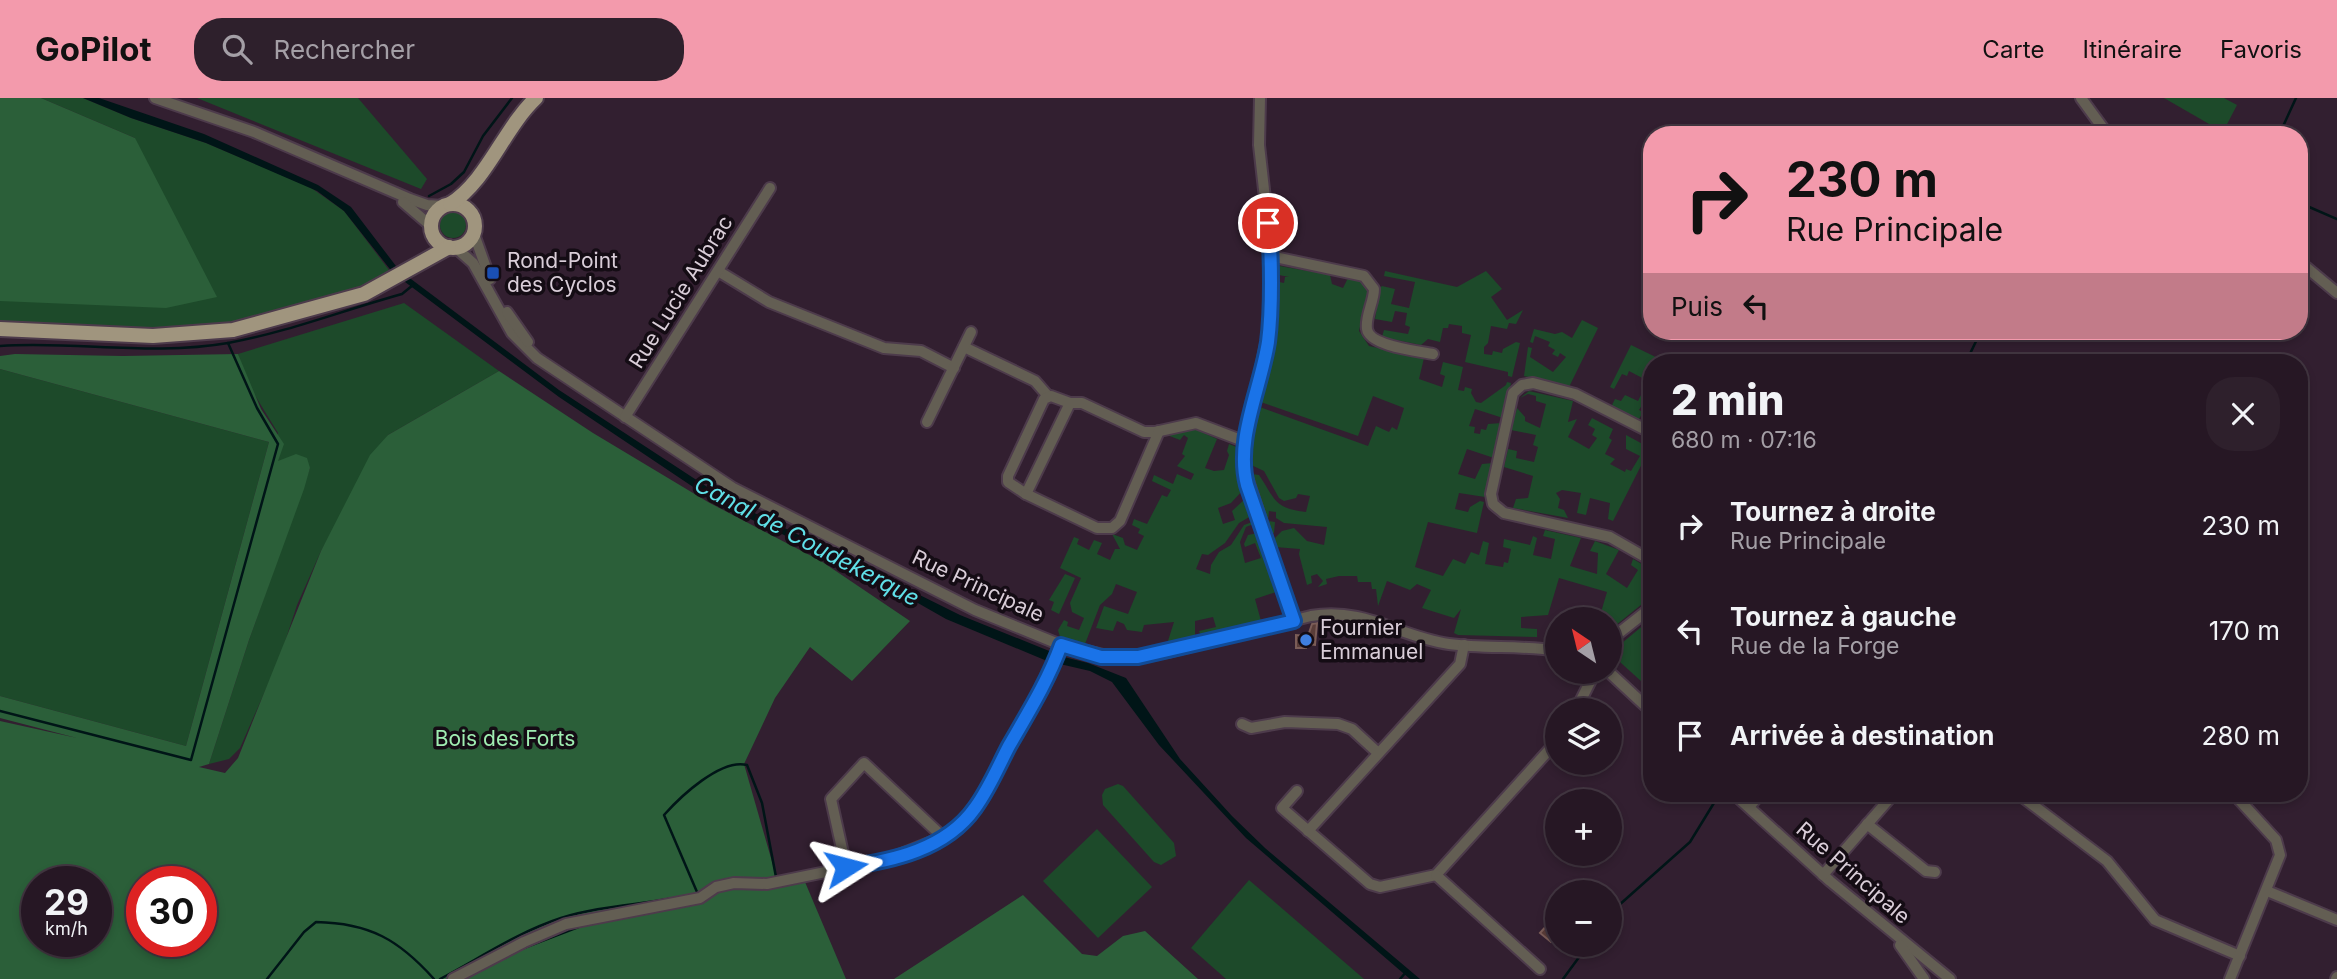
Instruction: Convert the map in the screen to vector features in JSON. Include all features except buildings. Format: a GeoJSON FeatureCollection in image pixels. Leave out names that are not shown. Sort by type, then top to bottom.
{"type":"FeatureCollection","features":[{"type":"Feature","properties":{"kind":"main road"},"geometry":{"type":"LineString","coordinates":[[408,270],[425,247],[434,215],[467,191],[520,114],[536,98]]}},
{"type":"Feature","properties":{"kind":"main road"},"geometry":{"type":"LineString","coordinates":[[0,329],[153,336],[215,333],[254,326],[338,303],[390,282],[453,247],[467,243],[474,234],[474,198],[493,153]]}},
{"type":"Feature","properties":{"kind":"main road"},"geometry":{"type":"LineString","coordinates":[[447,205],[464,206],[473,215]]}},
{"type":"Feature","properties":{"kind":"main road"},"geometry":{"type":"LineString","coordinates":[[432,229],[438,242],[453,247]]}},
{"type":"Feature","properties":{"kind":"street"},"geometry":{"type":"LineString","coordinates":[[155,98],[254,132],[422,203],[447,205]]}},
{"type":"Feature","properties":{"kind":"street"},"geometry":{"type":"LineString","coordinates":[[1260,98],[1259,145],[1270,256],[1268,342],[1246,442],[1244,468],[1247,485],[1294,621]]}},
{"type":"Feature","properties":{"kind":"street"},"geometry":{"type":"LineString","coordinates":[[2081,98],[2101,126]]}},
{"type":"Feature","properties":{"kind":"street"},"geometry":{"type":"LineString","coordinates":[[379,187],[415,210],[432,229]]}},
{"type":"Feature","properties":{"kind":"street","name":"Rue Lucie Aubrac"},"geometry":{"type":"LineString","coordinates":[[625,417],[770,188]]}},
{"type":"Feature","properties":{"kind":"street","name":"Rue Principale"},"geometry":{"type":"LineString","coordinates":[[474,234],[488,275],[509,315],[524,337],[552,366]]}},
{"type":"Feature","properties":{"kind":"street","name":"Rue Principale"},"geometry":{"type":"LineString","coordinates":[[453,247],[473,263],[516,338],[533,355],[724,483],[770,509],[890,566],[967,607],[1060,648],[1101,657],[1138,657],[1329,614],[1359,617],[1437,642],[1545,649]]}},
{"type":"Feature","properties":{"kind":"street"},"geometry":{"type":"LineString","coordinates":[[1270,256],[1364,276],[1374,289],[1367,324],[1371,336],[1379,342],[1433,354]]}},
{"type":"Feature","properties":{"kind":"street"},"geometry":{"type":"LineString","coordinates":[[2308,269],[2337,293]]}},
{"type":"Feature","properties":{"kind":"street"},"geometry":{"type":"LineString","coordinates":[[718,271],[769,302],[888,349],[921,351],[954,368]]}},
{"type":"Feature","properties":{"kind":"street"},"geometry":{"type":"LineString","coordinates":[[927,422],[971,332]]}},
{"type":"Feature","properties":{"kind":"street"},"geometry":{"type":"LineString","coordinates":[[964,347],[1038,384],[1048,396],[1069,403],[1082,403],[1144,432],[1196,423],[1246,442]]}},
{"type":"Feature","properties":{"kind":"street"},"geometry":{"type":"LineString","coordinates":[[1643,428],[1575,394],[1526,384],[1516,390],[1512,397],[1491,494],[1493,504],[1504,513],[1610,537],[1643,556]]}},
{"type":"Feature","properties":{"kind":"street"},"geometry":{"type":"LineString","coordinates":[[1048,396],[1044,399],[1008,479],[1012,487],[1097,528],[1112,528],[1120,521],[1159,431]]}},
{"type":"Feature","properties":{"kind":"street"},"geometry":{"type":"LineString","coordinates":[[1026,494],[1069,403]]}},
{"type":"Feature","properties":{"kind":"street"},"geometry":{"type":"LineString","coordinates":[[1622,631],[1643,614]]}},
{"type":"Feature","properties":{"kind":"street"},"geometry":{"type":"LineString","coordinates":[[1308,831],[1377,752],[1460,664],[1464,645]]}},
{"type":"Feature","properties":{"kind":"street"},"geometry":{"type":"LineString","coordinates":[[453,979],[530,939],[580,920],[700,898],[716,887],[734,883],[748,881],[763,884],[889,859],[944,838],[964,822],[981,800],[1060,648]]}},
{"type":"Feature","properties":{"kind":"street"},"geometry":{"type":"LineString","coordinates":[[1622,684],[1643,704]]}},
{"type":"Feature","properties":{"kind":"street"},"geometry":{"type":"LineString","coordinates":[[1242,724],[1251,728],[1282,722],[1338,724],[1352,729],[1377,752]]}},
{"type":"Feature","properties":{"kind":"street"},"geometry":{"type":"LineString","coordinates":[[1297,790],[1282,808],[1376,887],[1436,875],[1545,754]]}},
{"type":"Feature","properties":{"kind":"street"},"geometry":{"type":"LineString","coordinates":[[846,867],[831,799],[864,763],[944,838]]}},
{"type":"Feature","properties":{"kind":"street","name":"Rue Principale"},"geometry":{"type":"LineString","coordinates":[[1743,802],[1824,875],[1943,975]]}},
{"type":"Feature","properties":{"kind":"street"},"geometry":{"type":"LineString","coordinates":[[1749,807],[1753,802]]}},
{"type":"Feature","properties":{"kind":"street"},"geometry":{"type":"LineString","coordinates":[[1824,875],[1887,802]]}},
{"type":"Feature","properties":{"kind":"street"},"geometry":{"type":"LineString","coordinates":[[2030,802],[2107,861],[2155,920],[2240,956]]}},
{"type":"Feature","properties":{"kind":"street"},"geometry":{"type":"LineString","coordinates":[[2230,979],[2280,858],[2280,848],[2274,836],[2242,802]]}},
{"type":"Feature","properties":{"kind":"street"},"geometry":{"type":"LineString","coordinates":[[1867,824],[1926,870],[1935,872]]}},
{"type":"Feature","properties":{"kind":"street"},"geometry":{"type":"LineString","coordinates":[[1436,875],[1540,969]]}},
{"type":"Feature","properties":{"kind":"street"},"geometry":{"type":"LineString","coordinates":[[2267,891],[2337,920]]}},
{"type":"Feature","properties":{"kind":"street"},"geometry":{"type":"LineString","coordinates":[[1885,926],[1926,979],[1943,975]]}},
{"type":"Feature","properties":{"kind":"green space"},"geometry":{"type":"Polygon","coordinates":[[[0,98],[41,98],[135,138],[217,297],[166,308],[0,301],[0,98]]]}},
{"type":"Feature","properties":{"kind":"green space"},"geometry":{"type":"Polygon","coordinates":[[[41,98],[83,98],[131,118],[206,143],[310,187],[344,211],[389,270],[352,291],[238,323],[173,330],[0,323],[0,301],[16,301],[135,138],[41,98]]]}},
{"type":"Feature","properties":{"kind":"green space"},"geometry":{"type":"Polygon","coordinates":[[[197,98],[358,98],[427,179],[421,189],[197,98]]]}},
{"type":"Feature","properties":{"kind":"green space"},"geometry":{"type":"Polygon","coordinates":[[[2164,98],[2224,98],[2237,105],[2226,126],[2213,126],[2164,98]]]}},
{"type":"Feature","properties":{"kind":"green space"},"geometry":{"type":"Polygon","coordinates":[[[453,212],[462,216],[466,225],[462,234],[453,238],[444,234],[440,225],[444,216],[453,212]]]}},
{"type":"Feature","properties":{"kind":"green space"},"geometry":{"type":"Polygon","coordinates":[[[1274,265],[1330,275],[1332,284],[1343,288],[1348,278],[1362,281],[1368,290],[1359,331],[1369,346],[1424,358],[1419,379],[1442,387],[1445,376],[1440,374],[1443,362],[1463,367],[1458,390],[1464,391],[1465,387],[1472,389],[1471,393],[1476,402],[1481,403],[1507,382],[1511,383],[1503,418],[1475,409],[1469,426],[1475,427],[1474,433],[1480,434],[1481,429],[1486,430],[1488,424],[1502,423],[1494,458],[1467,449],[1458,474],[1475,479],[1482,464],[1493,463],[1485,497],[1459,493],[1455,509],[1468,512],[1470,507],[1480,501],[1484,502],[1477,533],[1428,522],[1415,567],[1443,576],[1453,559],[1465,564],[1471,552],[1479,555],[1483,541],[1489,543],[1485,564],[1503,567],[1504,562],[1508,563],[1511,549],[1503,547],[1504,539],[1530,545],[1533,536],[1537,538],[1533,555],[1551,559],[1555,539],[1543,536],[1545,530],[1581,538],[1570,566],[1597,574],[1598,553],[1590,551],[1595,541],[1619,550],[1606,574],[1627,588],[1638,570],[1631,565],[1633,559],[1643,565],[1643,603],[1622,620],[1622,607],[1603,607],[1607,592],[1559,578],[1550,607],[1545,607],[1545,615],[1521,617],[1521,628],[1537,629],[1537,637],[1458,635],[1454,633],[1461,609],[1454,618],[1422,608],[1431,590],[1417,584],[1410,590],[1387,581],[1378,606],[1376,589],[1372,589],[1371,582],[1358,582],[1357,576],[1326,579],[1327,584],[1318,587],[1323,581],[1317,574],[1311,576],[1312,583],[1307,585],[1300,549],[1275,547],[1274,539],[1282,531],[1294,528],[1307,541],[1324,545],[1327,527],[1284,523],[1276,518],[1276,512],[1269,511],[1268,521],[1275,522],[1274,533],[1269,533],[1252,474],[1259,475],[1276,501],[1287,508],[1306,512],[1310,496],[1298,494],[1296,498],[1284,501],[1279,498],[1264,471],[1249,464],[1257,406],[1368,446],[1376,426],[1389,432],[1392,427],[1397,430],[1404,408],[1373,396],[1358,436],[1258,401],[1274,326],[1274,281],[1284,283],[1285,277],[1289,277],[1274,274],[1274,265]]]}},
{"type":"Feature","properties":{"kind":"green space"},"geometry":{"type":"Polygon","coordinates":[[[1385,271],[1457,287],[1486,271],[1502,289],[1491,297],[1507,320],[1523,310],[1516,324],[1509,323],[1507,329],[1491,326],[1488,343],[1484,347],[1484,354],[1492,355],[1493,351],[1502,353],[1503,349],[1516,342],[1520,343],[1512,377],[1508,376],[1508,372],[1465,362],[1471,335],[1462,333],[1462,326],[1449,324],[1448,328],[1443,328],[1440,342],[1428,339],[1421,345],[1382,337],[1384,330],[1408,334],[1410,327],[1405,325],[1407,313],[1395,311],[1392,322],[1375,319],[1380,288],[1382,286],[1395,289],[1391,304],[1409,308],[1415,282],[1384,276],[1385,271]]]}},
{"type":"Feature","properties":{"kind":"green space"},"geometry":{"type":"Polygon","coordinates":[[[404,303],[499,371],[388,435],[321,551],[297,605],[280,657],[240,748],[229,759],[209,764],[249,640],[310,468],[278,462],[278,433],[248,384],[238,354],[404,303]]]}},
{"type":"Feature","properties":{"kind":"green space"},"geometry":{"type":"Polygon","coordinates":[[[1582,320],[1598,328],[1569,387],[1524,376],[1528,347],[1532,348],[1530,357],[1553,372],[1566,357],[1560,353],[1558,357],[1552,354],[1555,350],[1548,346],[1550,342],[1535,336],[1533,343],[1530,342],[1534,329],[1555,334],[1562,332],[1572,338],[1582,320]]]}},
{"type":"Feature","properties":{"kind":"green space"},"geometry":{"type":"Polygon","coordinates":[[[1631,345],[1650,354],[1643,354],[1643,378],[1629,371],[1627,376],[1622,374],[1614,389],[1610,387],[1631,345]]]}},
{"type":"Feature","properties":{"kind":"green space","name":"Bois des Forts"},"geometry":{"type":"Polygon","coordinates":[[[15,354],[238,354],[261,409],[284,444],[278,461],[296,454],[307,458],[310,468],[304,489],[249,640],[209,764],[199,767],[225,773],[238,758],[321,551],[370,455],[388,435],[499,371],[593,433],[708,502],[821,561],[910,621],[852,681],[810,647],[775,698],[744,764],[777,879],[805,882],[846,979],[0,979],[0,721],[77,738],[0,718],[0,696],[186,746],[269,442],[0,369],[0,356],[15,354]]]}},
{"type":"Feature","properties":{"kind":"green space"},"geometry":{"type":"Polygon","coordinates":[[[0,369],[269,442],[186,746],[0,696],[0,369]]]}},
{"type":"Feature","properties":{"kind":"green space"},"geometry":{"type":"Polygon","coordinates":[[[1529,391],[1573,401],[1568,422],[1577,419],[1568,437],[1589,449],[1597,438],[1592,435],[1595,429],[1588,425],[1592,418],[1613,429],[1609,438],[1612,440],[1605,454],[1615,459],[1610,464],[1625,472],[1626,469],[1631,471],[1640,456],[1626,449],[1626,435],[1643,444],[1643,462],[1613,521],[1608,519],[1610,503],[1590,498],[1586,515],[1577,513],[1581,493],[1562,490],[1556,493],[1560,499],[1558,508],[1564,510],[1568,518],[1513,508],[1516,499],[1528,498],[1533,476],[1504,467],[1508,449],[1517,451],[1516,458],[1534,462],[1538,447],[1533,445],[1536,435],[1511,430],[1517,408],[1525,421],[1540,428],[1546,404],[1536,401],[1536,396],[1528,394],[1520,398],[1529,391]]]}},
{"type":"Feature","properties":{"kind":"green space"},"geometry":{"type":"Polygon","coordinates":[[[1643,391],[1643,404],[1639,410],[1643,412],[1638,421],[1611,407],[1615,399],[1621,401],[1625,395],[1638,401],[1643,391]]]}},
{"type":"Feature","properties":{"kind":"green space"},"geometry":{"type":"Polygon","coordinates":[[[1195,429],[1217,439],[1205,468],[1224,470],[1229,444],[1239,448],[1238,468],[1243,490],[1231,503],[1218,508],[1223,524],[1235,520],[1232,511],[1245,499],[1251,516],[1239,523],[1225,543],[1208,555],[1202,554],[1196,569],[1210,574],[1211,565],[1219,552],[1231,545],[1244,525],[1255,521],[1256,523],[1246,527],[1240,542],[1245,563],[1261,558],[1255,543],[1245,547],[1244,544],[1248,535],[1258,533],[1279,591],[1255,599],[1261,621],[1201,636],[1199,631],[1216,627],[1213,617],[1195,621],[1195,638],[1167,644],[1174,622],[1144,625],[1142,632],[1127,630],[1124,624],[1117,621],[1113,631],[1096,628],[1104,606],[1128,614],[1137,592],[1116,584],[1112,594],[1100,605],[1085,644],[1060,637],[1058,630],[1064,620],[1068,622],[1067,626],[1079,630],[1084,618],[1072,612],[1070,603],[1081,578],[1060,568],[1074,537],[1079,539],[1077,544],[1089,550],[1094,540],[1102,543],[1097,554],[1110,560],[1115,549],[1120,549],[1112,534],[1123,538],[1125,545],[1137,550],[1144,536],[1138,533],[1140,529],[1132,525],[1134,519],[1147,524],[1162,495],[1167,497],[1171,490],[1152,481],[1154,475],[1173,484],[1177,474],[1191,480],[1194,474],[1177,466],[1185,456],[1182,454],[1188,438],[1184,435],[1180,440],[1167,435],[1195,429]]]}},
{"type":"Feature","properties":{"kind":"green space"},"geometry":{"type":"Polygon","coordinates":[[[1065,574],[1075,578],[1059,614],[1051,610],[1054,602],[1049,600],[1065,574]]]}},
{"type":"Feature","properties":{"kind":"green space"},"geometry":{"type":"Polygon","coordinates":[[[1643,626],[1643,683],[1622,664],[1622,643],[1643,626]]]}},
{"type":"Feature","properties":{"kind":"green space"},"geometry":{"type":"Polygon","coordinates":[[[1118,784],[1123,786],[1174,843],[1176,856],[1161,865],[1154,862],[1103,805],[1102,795],[1105,789],[1118,784]]]}},
{"type":"Feature","properties":{"kind":"green space"},"geometry":{"type":"Polygon","coordinates":[[[1097,829],[1152,887],[1098,938],[1043,881],[1097,829]]]}},
{"type":"Feature","properties":{"kind":"green space"},"geometry":{"type":"Polygon","coordinates":[[[1249,880],[1364,979],[1226,979],[1191,948],[1249,880]]]}},
{"type":"Feature","properties":{"kind":"green space"},"geometry":{"type":"Polygon","coordinates":[[[1023,895],[1082,954],[1097,956],[1123,936],[1145,931],[1198,979],[894,979],[1023,895]]]}},
{"type":"Feature","properties":{"kind":"water","name":"Canal de Coudekerque"},"geometry":{"type":"Polygon","coordinates":[[[83,98],[99,98],[204,134],[318,185],[351,207],[399,270],[559,390],[724,498],[960,615],[1064,657],[1126,678],[1180,759],[1232,816],[1265,848],[1420,979],[1410,979],[1246,838],[1159,745],[1112,682],[1090,671],[1047,661],[946,619],[874,578],[717,503],[559,397],[393,273],[344,211],[317,191],[206,143],[131,118],[83,98]]]}},
{"type":"Feature","properties":{"kind":"waterway"},"geometry":{"type":"LineString","coordinates":[[429,196],[451,184],[464,172],[483,136],[512,98]]}},
{"type":"Feature","properties":{"kind":"waterway"},"geometry":{"type":"LineString","coordinates":[[2283,126],[2296,98]]}},
{"type":"Feature","properties":{"kind":"waterway"},"geometry":{"type":"LineString","coordinates":[[2308,206],[2337,219]]}},
{"type":"Feature","properties":{"kind":"waterway"},"geometry":{"type":"LineString","coordinates":[[0,346],[171,348],[228,343],[294,327],[402,294],[413,285]]}},
{"type":"Feature","properties":{"kind":"waterway"},"geometry":{"type":"LineString","coordinates":[[1970,354],[1977,340]]}},
{"type":"Feature","properties":{"kind":"waterway"},"geometry":{"type":"LineString","coordinates":[[0,711],[191,760],[278,444],[257,408],[228,343]]}},
{"type":"Feature","properties":{"kind":"waterway"},"geometry":{"type":"LineString","coordinates":[[697,892],[664,815],[702,781],[725,767],[737,764],[747,765],[762,803],[776,877]]}},
{"type":"Feature","properties":{"kind":"waterway"},"geometry":{"type":"LineString","coordinates":[[1622,902],[1690,842],[1715,802]]}},
{"type":"Feature","properties":{"kind":"waterway"},"geometry":{"type":"LineString","coordinates":[[440,979],[514,938],[561,918],[668,899]]}},
{"type":"Feature","properties":{"kind":"waterway"},"geometry":{"type":"LineString","coordinates":[[267,979],[304,932],[316,922],[352,926],[382,936],[396,944],[434,979]]}},
{"type":"Feature","properties":{"kind":"waterway"},"geometry":{"type":"LineString","coordinates":[[521,949],[581,926]]}},
{"type":"Feature","properties":{"kind":"waterway"},"geometry":{"type":"LineString","coordinates":[[1563,979],[1579,957]]}},
{"type":"Feature","properties":{"kind":"waterway"},"geometry":{"type":"LineString","coordinates":[[1400,979],[1407,971]]}},
{"type":"Feature","properties":{"kind":"place","name":"Rond-Point des Cyclos"},"geometry":{"type":"Point","coordinates":[493,273]}},
{"type":"Feature","properties":{"kind":"place","name":"Fournier Emmanuel"},"geometry":{"type":"Point","coordinates":[1306,640]}},
{"type":"Feature","properties":{"kind":"route"},"geometry":{"type":"LineString","coordinates":[[846,867],[889,859],[917,850],[944,838],[964,822],[981,800],[1052,670],[1061,645],[1101,657],[1138,657],[1294,621],[1247,485],[1244,468],[1247,436],[1269,335],[1268,223]]}}]}
